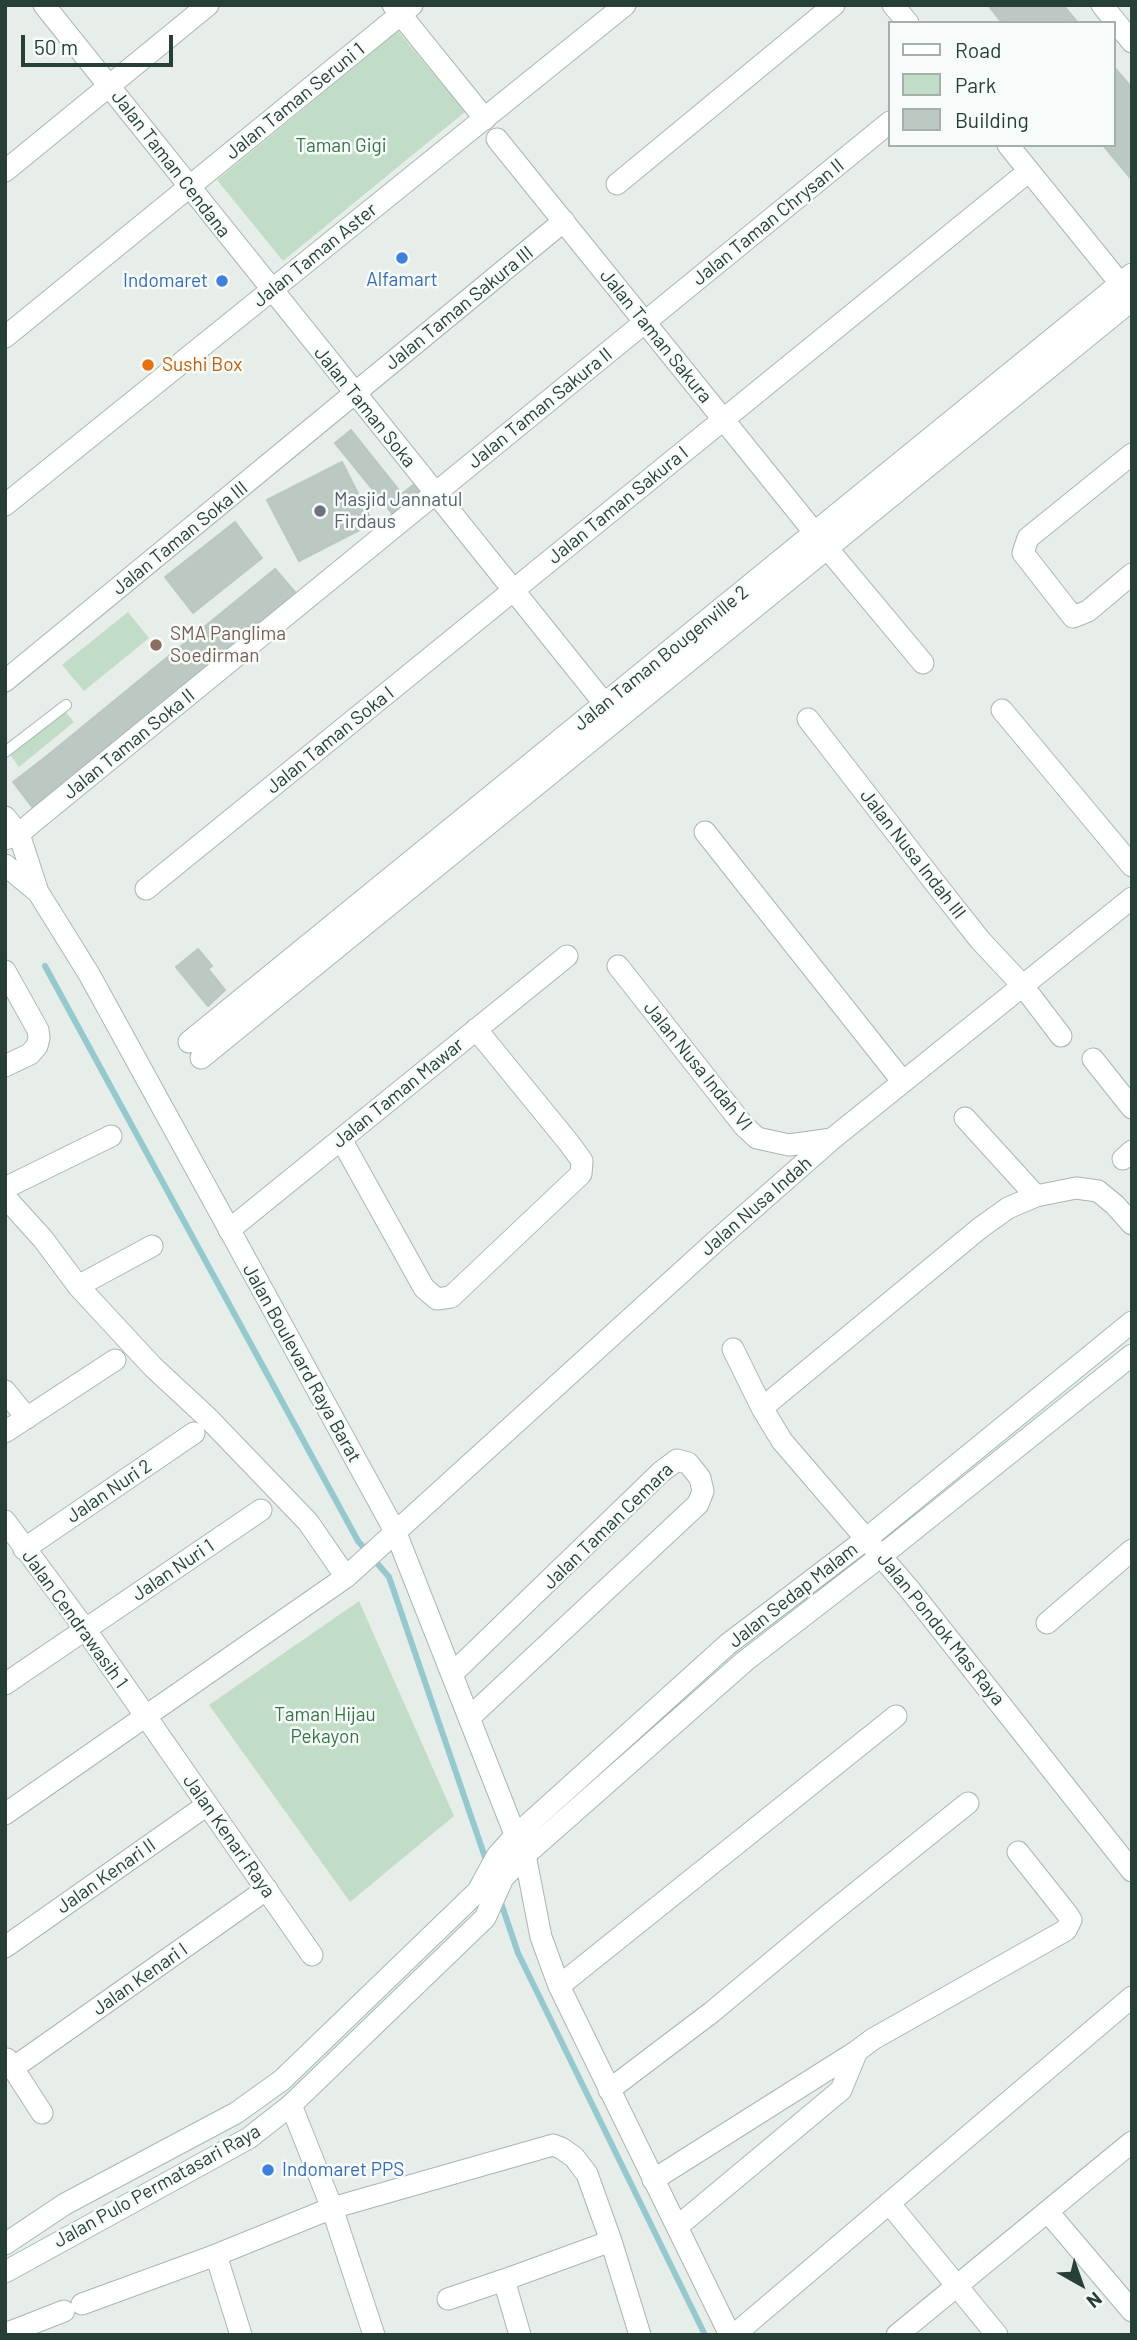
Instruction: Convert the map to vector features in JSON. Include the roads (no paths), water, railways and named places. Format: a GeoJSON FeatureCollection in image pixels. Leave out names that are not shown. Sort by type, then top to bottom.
{"type":"FeatureCollection","features":[{"type":"Feature","properties":{"kind":"street","name":"Jalan Taman Cendana"},"geometry":{"type":"LineString","coordinates":[[44,5],[271,290]]}},
{"type":"Feature","properties":{"kind":"street"},"geometry":{"type":"LineString","coordinates":[[5,171],[208,5]]}},
{"type":"Feature","properties":{"kind":"street","name":"Jalan Taman Aster"},"geometry":{"type":"LineString","coordinates":[[5,505],[625,5]]}},
{"type":"Feature","properties":{"kind":"street"},"geometry":{"type":"LineString","coordinates":[[617,184],[834,5]]}},
{"type":"Feature","properties":{"kind":"street"},"geometry":{"type":"LineString","coordinates":[[893,5],[906,21]]}},
{"type":"Feature","properties":{"kind":"street"},"geometry":{"type":"LineString","coordinates":[[1102,5],[1115,21]]}},
{"type":"Feature","properties":{"kind":"street"},"geometry":{"type":"LineString","coordinates":[[402,8],[485,119]]}},
{"type":"Feature","properties":{"kind":"street","name":"Jalan Taman Seruni 1"},"geometry":{"type":"LineString","coordinates":[[5,337],[190,187],[402,8]]}},
{"type":"Feature","properties":{"kind":"street"},"geometry":{"type":"LineString","coordinates":[[1116,22],[1132,42]]}},
{"type":"Feature","properties":{"kind":"street","name":"Jalan Taman Chrysan II"},"geometry":{"type":"LineString","coordinates":[[645,322],[888,124]]}},
{"type":"Feature","properties":{"kind":"street","name":"Jalan Taman Sakura"},"geometry":{"type":"LineString","coordinates":[[498,139],[923,663]]}},
{"type":"Feature","properties":{"kind":"street"},"geometry":{"type":"LineString","coordinates":[[1009,147],[1129,289]]}},
{"type":"Feature","properties":{"kind":"street","name":"Jalan Taman Sakura I"},"geometry":{"type":"LineString","coordinates":[[513,591],[1029,171]]}},
{"type":"Feature","properties":{"kind":"street","name":"Jalan Taman Sakura III"},"geometry":{"type":"LineString","coordinates":[[354,394],[564,221]]}},
{"type":"Feature","properties":{"kind":"street","name":"Jalan Taman Bougenville 2"},"geometry":{"type":"LineString","coordinates":[[195,1050],[1129,289]]}},
{"type":"Feature","properties":{"kind":"street","name":"Jalan Taman Soka"},"geometry":{"type":"LineString","coordinates":[[271,290],[610,712]]}},
{"type":"Feature","properties":{"kind":"street","name":"Jalan Taman Sakura II"},"geometry":{"type":"LineString","coordinates":[[435,494],[645,322]]}},
{"type":"Feature","properties":{"kind":"street","name":"Jalan Taman Soka III"},"geometry":{"type":"LineString","coordinates":[[5,681],[354,394]]}},
{"type":"Feature","properties":{"kind":"street"},"geometry":{"type":"LineString","coordinates":[[1132,454],[1028,538],[1023,553],[1073,617],[1088,611],[1132,574]]}},
{"type":"Feature","properties":{"kind":"street","name":"Jalan Taman Soka II"},"geometry":{"type":"LineString","coordinates":[[12,837],[435,494]]}},
{"type":"Feature","properties":{"kind":"street","name":"Jalan Taman Soka I"},"geometry":{"type":"LineString","coordinates":[[146,889],[513,591]]}},
{"type":"Feature","properties":{"kind":"street"},"geometry":{"type":"LineString","coordinates":[[1002,710],[1132,866]]}},
{"type":"Feature","properties":{"kind":"street","name":"Jalan Nusa Indah III"},"geometry":{"type":"LineString","coordinates":[[808,719],[980,940],[1023,986],[1061,1036]]}},
{"type":"Feature","properties":{"kind":"street"},"geometry":{"type":"LineString","coordinates":[[5,817],[38,891]]}},
{"type":"Feature","properties":{"kind":"street"},"geometry":{"type":"LineString","coordinates":[[705,832],[903,1082]]}},
{"type":"Feature","properties":{"kind":"street"},"geometry":{"type":"LineString","coordinates":[[5,865],[38,891]]}},
{"type":"Feature","properties":{"kind":"street","name":"Jalan Boulevard Raya Barat"},"geometry":{"type":"LineString","coordinates":[[38,891],[96,986],[229,1230],[389,1539],[453,1673],[515,1836],[525,1855],[541,1937],[559,1986],[653,2180],[743,2332]]}},
{"type":"Feature","properties":{"kind":"street","name":"Jalan Nusa Indah"},"geometry":{"type":"LineString","coordinates":[[5,1814],[353,1571],[832,1139],[1132,898]]}},
{"type":"Feature","properties":{"kind":"street","name":"Jalan Taman Mawar"},"geometry":{"type":"LineString","coordinates":[[229,1230],[567,956]]}},
{"type":"Feature","properties":{"kind":"street","name":"Jalan Nusa Indah VI"},"geometry":{"type":"LineString","coordinates":[[618,966],[744,1126],[757,1138],[789,1145],[832,1139]]}},
{"type":"Feature","properties":{"kind":"street"},"geometry":{"type":"LineString","coordinates":[[5,971],[38,1030],[39,1038],[37,1046],[30,1054],[5,1066]]}},
{"type":"Feature","properties":{"kind":"street"},"geometry":{"type":"LineString","coordinates":[[341,1139],[424,1288],[437,1299],[451,1297],[581,1174],[582,1161],[476,1028]]}},
{"type":"Feature","properties":{"kind":"street"},"geometry":{"type":"LineString","coordinates":[[1093,1059],[1132,1108]]}},
{"type":"Feature","properties":{"kind":"street"},"geometry":{"type":"LineString","coordinates":[[965,1118],[1036,1196]]}},
{"type":"Feature","properties":{"kind":"street"},"geometry":{"type":"LineString","coordinates":[[5,1188],[111,1136]]}},
{"type":"Feature","properties":{"kind":"street"},"geometry":{"type":"LineString","coordinates":[[762,1408],[1008,1208],[1036,1196],[1076,1188],[1098,1191],[1132,1224]]}},
{"type":"Feature","properties":{"kind":"street"},"geometry":{"type":"LineString","coordinates":[[5,1197],[43,1239],[78,1286],[153,1367],[208,1418],[353,1571]]}},
{"type":"Feature","properties":{"kind":"street"},"geometry":{"type":"LineString","coordinates":[[78,1286],[152,1246]]}},
{"type":"Feature","properties":{"kind":"street","name":"Jalan Sedap Malam"},"geometry":{"type":"LineString","coordinates":[[478,1891],[497,1856],[515,1836],[728,1644],[866,1539],[1131,1324]]}},
{"type":"Feature","properties":{"kind":"street","name":"Jalan Pondok Mas Raya"},"geometry":{"type":"LineString","coordinates":[[733,1349],[762,1408],[782,1441],[881,1556],[1132,1871]]}},
{"type":"Feature","properties":{"kind":"street","name":"Jalan Sedap Malam"},"geometry":{"type":"LineString","coordinates":[[485,1918],[503,1878],[525,1855],[745,1661],[1132,1355]]}},
{"type":"Feature","properties":{"kind":"street"},"geometry":{"type":"LineString","coordinates":[[5,1432],[115,1360]]}},
{"type":"Feature","properties":{"kind":"street"},"geometry":{"type":"LineString","coordinates":[[5,1391],[27,1418]]}},
{"type":"Feature","properties":{"kind":"street","name":"Jalan Nuri 2"},"geometry":{"type":"LineString","coordinates":[[24,1549],[194,1433]]}},
{"type":"Feature","properties":{"kind":"street","name":"Jalan Taman Cemara"},"geometry":{"type":"LineString","coordinates":[[453,1673],[677,1460],[688,1463],[700,1478],[703,1491],[698,1504],[470,1717]]}},
{"type":"Feature","properties":{"kind":"street","name":"Jalan Nuri 1"},"geometry":{"type":"LineString","coordinates":[[5,1684],[261,1510]]}},
{"type":"Feature","properties":{"kind":"street","name":"Jalan Cendrawasih 1"},"geometry":{"type":"LineString","coordinates":[[5,1521],[145,1716]]}},
{"type":"Feature","properties":{"kind":"street"},"geometry":{"type":"LineString","coordinates":[[1047,1623],[1132,1550]]}},
{"type":"Feature","properties":{"kind":"street","name":"Jalan Kenari Raya"},"geometry":{"type":"LineString","coordinates":[[145,1716],[312,1955]]}},
{"type":"Feature","properties":{"kind":"street"},"geometry":{"type":"LineString","coordinates":[[559,1986],[895,1716]]}},
{"type":"Feature","properties":{"kind":"street"},"geometry":{"type":"LineString","coordinates":[[609,2090],[712,2012],[968,1802]]}},
{"type":"Feature","properties":{"kind":"street","name":"Jalan Kenari II"},"geometry":{"type":"LineString","coordinates":[[5,1947],[207,1805]]}},
{"type":"Feature","properties":{"kind":"street"},"geometry":{"type":"LineString","coordinates":[[653,2180],[873,2039],[1066,1930],[1071,1920],[1068,1915],[1017,1852]]}},
{"type":"Feature","properties":{"kind":"street","name":"Jalan Kenari I"},"geometry":{"type":"LineString","coordinates":[[9,2063],[267,1889]]}},
{"type":"Feature","properties":{"kind":"street","name":"Jalan Pulo Permatasari Raya"},"geometry":{"type":"LineString","coordinates":[[5,2245],[65,2204],[236,2113],[282,2080],[478,1891]]}},
{"type":"Feature","properties":{"kind":"street","name":"Jalan Pulo Permatasari Raya"},"geometry":{"type":"LineString","coordinates":[[5,2272],[249,2138],[291,2105],[485,1918]]}},
{"type":"Feature","properties":{"kind":"street"},"geometry":{"type":"LineString","coordinates":[[743,2332],[889,2203],[1132,1997]]}},
{"type":"Feature","properties":{"kind":"street"},"geometry":{"type":"LineString","coordinates":[[678,2226],[841,2090],[858,2051]]}},
{"type":"Feature","properties":{"kind":"street"},"geometry":{"type":"LineString","coordinates":[[9,2063],[42,2113]]}},
{"type":"Feature","properties":{"kind":"street"},"geometry":{"type":"LineString","coordinates":[[291,2105],[332,2208],[374,2335]]}},
{"type":"Feature","properties":{"kind":"street"},"geometry":{"type":"LineString","coordinates":[[897,2335],[1132,2142]]}},
{"type":"Feature","properties":{"kind":"street"},"geometry":{"type":"LineString","coordinates":[[5,2334],[216,2255],[332,2208],[553,2145],[566,2150],[587,2174],[640,2335]]}},
{"type":"Feature","properties":{"kind":"street"},"geometry":{"type":"LineString","coordinates":[[138,2165],[150,2191]]}},
{"type":"Feature","properties":{"kind":"street"},"geometry":{"type":"LineString","coordinates":[[889,2203],[997,2335]]}},
{"type":"Feature","properties":{"kind":"street"},"geometry":{"type":"LineString","coordinates":[[1048,2212],[1131,2307]]}},
{"type":"Feature","properties":{"kind":"street"},"geometry":{"type":"LineString","coordinates":[[448,2299],[611,2241]]}},
{"type":"Feature","properties":{"kind":"street"},"geometry":{"type":"LineString","coordinates":[[216,2255],[241,2335]]}},
{"type":"Feature","properties":{"kind":"street"},"geometry":{"type":"LineString","coordinates":[[504,2280],[520,2335]]}},
{"type":"Feature","properties":{"kind":"lane"},"geometry":{"type":"LineString","coordinates":[[5,752],[66,705]]}},
{"type":"Feature","properties":{"kind":"lane"},"geometry":{"type":"LineString","coordinates":[[282,2080],[291,2105]]}},
{"type":"Feature","properties":{"kind":"waterway"},"geometry":{"type":"LineString","coordinates":[[45,966],[358,1541],[389,1577],[487,1863]]}},
{"type":"Feature","properties":{"kind":"waterway"},"geometry":{"type":"LineString","coordinates":[[500,1900],[518,1953],[705,2335]]}},
{"type":"Feature","properties":{"kind":"place","name":"Alfamart"},"geometry":{"type":"Point","coordinates":[402,258]}},
{"type":"Feature","properties":{"kind":"place","name":"Indomaret"},"geometry":{"type":"Point","coordinates":[222,281]}},
{"type":"Feature","properties":{"kind":"place","name":"Sushi Box"},"geometry":{"type":"Point","coordinates":[148,365]}},
{"type":"Feature","properties":{"kind":"place","name":"Masjid Jannatul Firdaus"},"geometry":{"type":"Point","coordinates":[320,511]}},
{"type":"Feature","properties":{"kind":"place","name":"SMA Panglima Soedirman"},"geometry":{"type":"Point","coordinates":[156,645]}},
{"type":"Feature","properties":{"kind":"place","name":"Indomaret PPS"},"geometry":{"type":"Point","coordinates":[268,2170]}},
{"type":"Feature","properties":{"kind":"park label","name":"Taman Gigi"},"geometry":{"type":"Point","coordinates":[341,146]}},
{"type":"Feature","properties":{"kind":"park label","name":"Taman Hijau Pekayon"},"geometry":{"type":"Point","coordinates":[325,1726]}}]}
